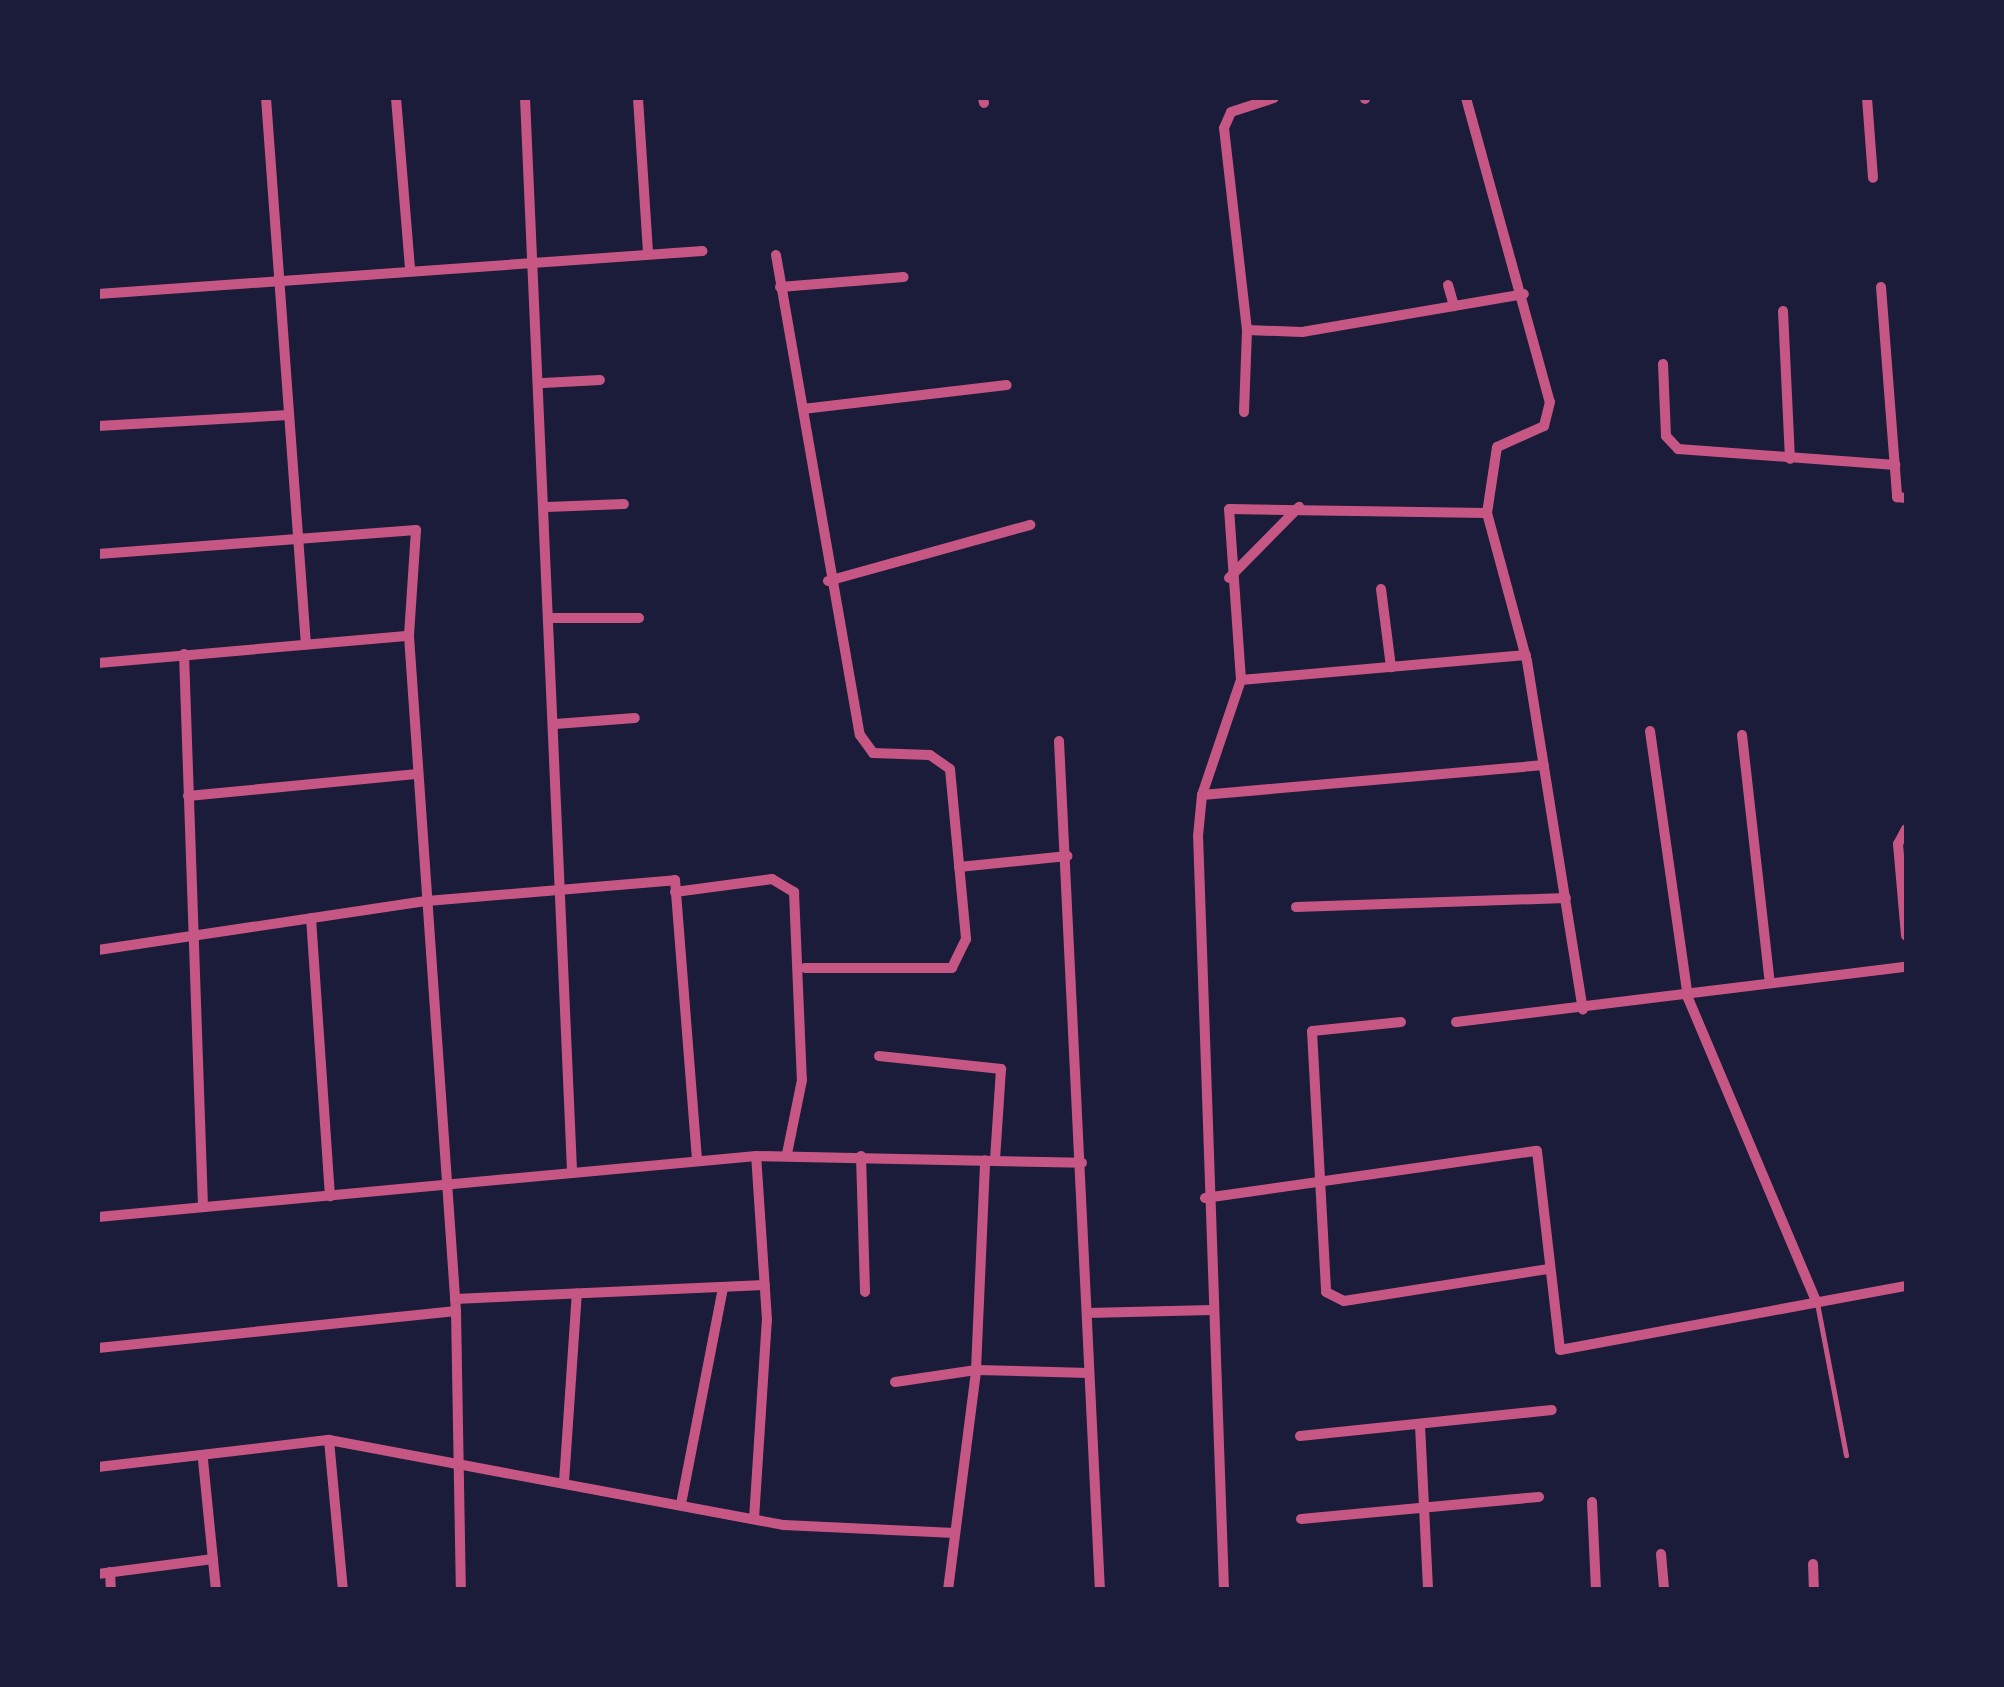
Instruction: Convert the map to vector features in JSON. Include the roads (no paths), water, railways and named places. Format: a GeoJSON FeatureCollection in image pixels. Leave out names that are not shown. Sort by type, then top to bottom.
{"type":"FeatureCollection","features":[{"type":"Feature","properties":{"kind":"street"},"geometry":{"type":"LineString","coordinates":[[266,98],[306,645]]}},
{"type":"Feature","properties":{"kind":"street"},"geometry":{"type":"LineString","coordinates":[[396,98],[410,270]]}},
{"type":"Feature","properties":{"kind":"street"},"geometry":{"type":"LineString","coordinates":[[525,98],[538,261],[572,1169]]}},
{"type":"Feature","properties":{"kind":"street"},"geometry":{"type":"LineString","coordinates":[[638,98],[648,254]]}},
{"type":"Feature","properties":{"kind":"street"},"geometry":{"type":"LineString","coordinates":[[1244,412],[1247,330],[1224,128],[1231,112],[1274,98]]}},
{"type":"Feature","properties":{"kind":"street"},"geometry":{"type":"LineString","coordinates":[[1466,98],[1524,294],[1551,416],[1497,447],[1488,513],[1526,655],[1584,1010]]}},
{"type":"Feature","properties":{"kind":"street"},"geometry":{"type":"LineString","coordinates":[[1867,98],[1873,178]]}},
{"type":"Feature","properties":{"kind":"street"},"geometry":{"type":"LineString","coordinates":[[98,294],[702,251]]}},
{"type":"Feature","properties":{"kind":"street"},"geometry":{"type":"LineString","coordinates":[[776,255],[828,581],[866,747],[930,755],[950,770],[966,939],[952,968],[804,968]]}},
{"type":"Feature","properties":{"kind":"street"},"geometry":{"type":"LineString","coordinates":[[780,287],[904,277]]}},
{"type":"Feature","properties":{"kind":"street"},"geometry":{"type":"LineString","coordinates":[[1448,285],[1454,306]]}},
{"type":"Feature","properties":{"kind":"street"},"geometry":{"type":"LineString","coordinates":[[1881,287],[1897,498],[1906,498]]}},
{"type":"Feature","properties":{"kind":"street"},"geometry":{"type":"LineString","coordinates":[[1247,330],[1302,332],[1524,294]]}},
{"type":"Feature","properties":{"kind":"street"},"geometry":{"type":"LineString","coordinates":[[1783,311],[1790,459]]}},
{"type":"Feature","properties":{"kind":"street"},"geometry":{"type":"LineString","coordinates":[[1663,364],[1671,445],[1790,459],[1895,465]]}},
{"type":"Feature","properties":{"kind":"street"},"geometry":{"type":"LineString","coordinates":[[543,383],[600,380]]}},
{"type":"Feature","properties":{"kind":"street"},"geometry":{"type":"LineString","coordinates":[[803,409],[1008,386]]}},
{"type":"Feature","properties":{"kind":"street"},"geometry":{"type":"LineString","coordinates":[[98,426],[289,415]]}},
{"type":"Feature","properties":{"kind":"street"},"geometry":{"type":"LineString","coordinates":[[548,506],[624,504]]}},
{"type":"Feature","properties":{"kind":"street"},"geometry":{"type":"LineString","coordinates":[[1224,1590],[1205,1198],[1202,795],[1242,680],[1229,578],[1229,509],[1298,507],[1488,513]]}},
{"type":"Feature","properties":{"kind":"street"},"geometry":{"type":"LineString","coordinates":[[1229,578],[1298,507]]}},
{"type":"Feature","properties":{"kind":"street"},"geometry":{"type":"LineString","coordinates":[[828,581],[1030,525]]}},
{"type":"Feature","properties":{"kind":"street"},"geometry":{"type":"LineString","coordinates":[[98,554],[416,530],[409,636],[456,1305],[461,1590]]}},
{"type":"Feature","properties":{"kind":"street"},"geometry":{"type":"LineString","coordinates":[[1381,589],[1390,667]]}},
{"type":"Feature","properties":{"kind":"street"},"geometry":{"type":"LineString","coordinates":[[552,618],[639,618]]}},
{"type":"Feature","properties":{"kind":"street"},"geometry":{"type":"LineString","coordinates":[[98,662],[409,636]]}},
{"type":"Feature","properties":{"kind":"street"},"geometry":{"type":"LineString","coordinates":[[184,654],[203,1208]]}},
{"type":"Feature","properties":{"kind":"street"},"geometry":{"type":"LineString","coordinates":[[1242,680],[1526,655]]}},
{"type":"Feature","properties":{"kind":"street"},"geometry":{"type":"LineString","coordinates":[[556,724],[636,718]]}},
{"type":"Feature","properties":{"kind":"street"},"geometry":{"type":"LineString","coordinates":[[1650,731],[1688,998],[1817,1303]]}},
{"type":"Feature","properties":{"kind":"street"},"geometry":{"type":"LineString","coordinates":[[1742,735],[1769,978]]}},
{"type":"Feature","properties":{"kind":"street"},"geometry":{"type":"LineString","coordinates":[[1059,741],[1100,1590]]}},
{"type":"Feature","properties":{"kind":"street"},"geometry":{"type":"LineString","coordinates":[[1202,795],[1544,765]]}},
{"type":"Feature","properties":{"kind":"street"},"geometry":{"type":"LineString","coordinates":[[188,796],[418,774]]}},
{"type":"Feature","properties":{"kind":"street"},"geometry":{"type":"LineString","coordinates":[[1906,829],[1898,844],[1906,936]]}},
{"type":"Feature","properties":{"kind":"street"},"geometry":{"type":"LineString","coordinates":[[959,866],[1067,856]]}},
{"type":"Feature","properties":{"kind":"street"},"geometry":{"type":"LineString","coordinates":[[98,950],[427,901],[562,886],[675,880],[697,1160]]}},
{"type":"Feature","properties":{"kind":"street"},"geometry":{"type":"LineString","coordinates":[[675,892],[789,882],[804,968],[802,1080],[787,1154]]}},
{"type":"Feature","properties":{"kind":"street"},"geometry":{"type":"LineString","coordinates":[[1296,907],[1566,898]]}},
{"type":"Feature","properties":{"kind":"street"},"geometry":{"type":"LineString","coordinates":[[311,918],[330,1196]]}},
{"type":"Feature","properties":{"kind":"street"},"geometry":{"type":"LineString","coordinates":[[1456,1022],[1688,998],[1769,978],[1906,968]]}},
{"type":"Feature","properties":{"kind":"street"},"geometry":{"type":"LineString","coordinates":[[1401,1022],[1312,1031],[1322,1183],[1323,1281],[1332,1300],[1548,1269]]}},
{"type":"Feature","properties":{"kind":"street"},"geometry":{"type":"LineString","coordinates":[[879,1056],[1001,1069],[990,1160],[976,1370],[948,1590]]}},
{"type":"Feature","properties":{"kind":"street"},"geometry":{"type":"LineString","coordinates":[[1205,1198],[1536,1152],[1560,1350],[1906,1286]]}},
{"type":"Feature","properties":{"kind":"street"},"geometry":{"type":"LineString","coordinates":[[98,1217],[572,1169],[787,1154],[1082,1164]]}},
{"type":"Feature","properties":{"kind":"street"},"geometry":{"type":"LineString","coordinates":[[754,1519],[765,1285],[756,1156]]}},
{"type":"Feature","properties":{"kind":"street"},"geometry":{"type":"LineString","coordinates":[[860,1156],[866,1292]]}},
{"type":"Feature","properties":{"kind":"street"},"geometry":{"type":"LineString","coordinates":[[98,1348],[577,1293],[765,1285]]}},
{"type":"Feature","properties":{"kind":"street"},"geometry":{"type":"LineString","coordinates":[[680,1504],[723,1287]]}},
{"type":"Feature","properties":{"kind":"street"},"geometry":{"type":"LineString","coordinates":[[564,1482],[577,1293]]}},
{"type":"Feature","properties":{"kind":"street"},"geometry":{"type":"LineString","coordinates":[[1087,1312],[1212,1310]]}},
{"type":"Feature","properties":{"kind":"street"},"geometry":{"type":"LineString","coordinates":[[896,1382],[976,1370],[1089,1373]]}},
{"type":"Feature","properties":{"kind":"street"},"geometry":{"type":"LineString","coordinates":[[1300,1436],[1552,1410]]}},
{"type":"Feature","properties":{"kind":"street"},"geometry":{"type":"LineString","coordinates":[[1420,1425],[1428,1590]]}},
{"type":"Feature","properties":{"kind":"street"},"geometry":{"type":"LineString","coordinates":[[98,1467],[204,1460],[330,1440],[754,1519],[955,1533]]}},
{"type":"Feature","properties":{"kind":"street"},"geometry":{"type":"LineString","coordinates":[[330,1440],[343,1590]]}},
{"type":"Feature","properties":{"kind":"street"},"geometry":{"type":"LineString","coordinates":[[204,1460],[216,1590]]}},
{"type":"Feature","properties":{"kind":"street"},"geometry":{"type":"LineString","coordinates":[[1301,1519],[1540,1497]]}},
{"type":"Feature","properties":{"kind":"street"},"geometry":{"type":"LineString","coordinates":[[1592,1502],[1596,1590]]}},
{"type":"Feature","properties":{"kind":"street"},"geometry":{"type":"LineString","coordinates":[[1661,1554],[1664,1590]]}},
{"type":"Feature","properties":{"kind":"street"},"geometry":{"type":"LineString","coordinates":[[111,1590],[104,1573],[213,1559]]}},
{"type":"Feature","properties":{"kind":"street"},"geometry":{"type":"LineString","coordinates":[[1812,1564],[1814,1590]]}},
{"type":"Feature","properties":{"kind":"lane"},"geometry":{"type":"LineString","coordinates":[[1817,1303],[1846,1454]]}}]}
